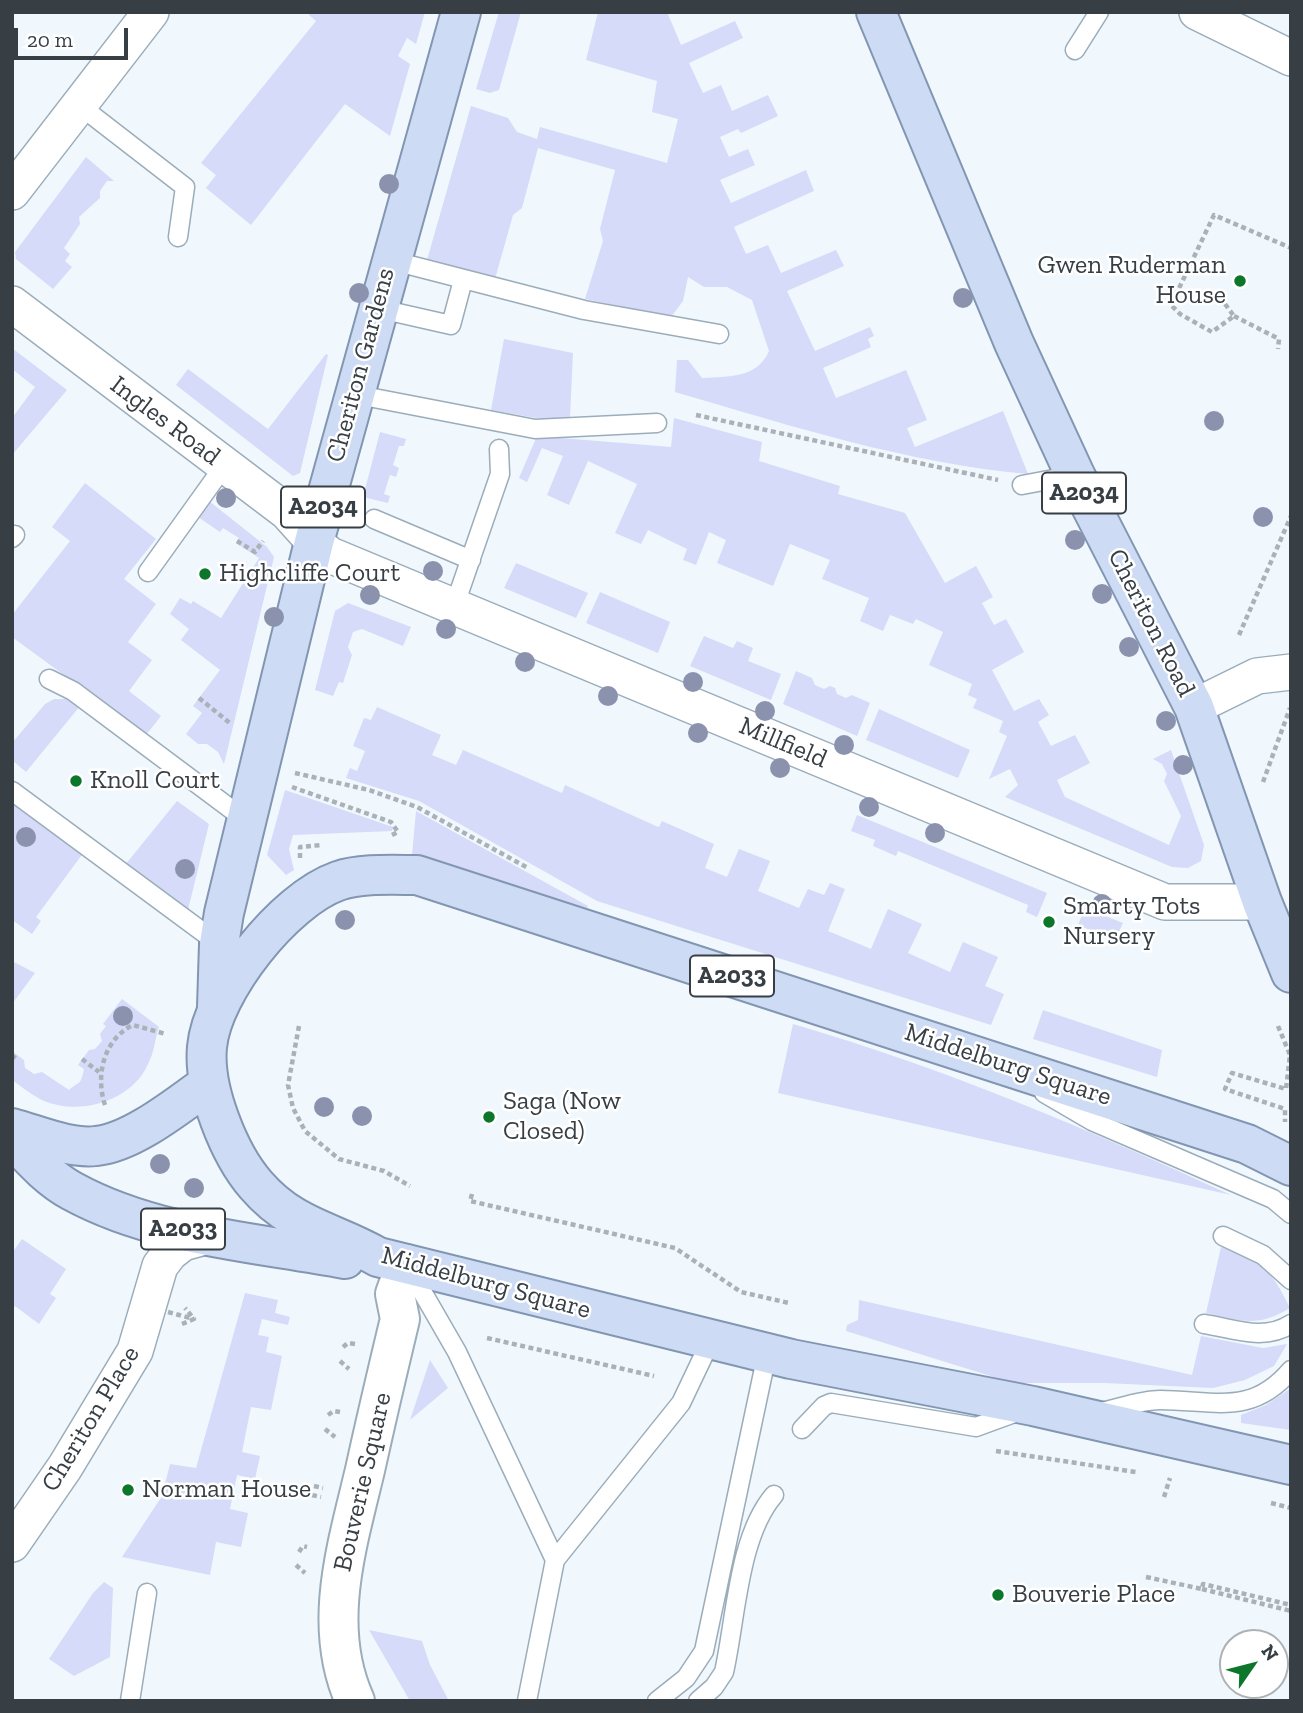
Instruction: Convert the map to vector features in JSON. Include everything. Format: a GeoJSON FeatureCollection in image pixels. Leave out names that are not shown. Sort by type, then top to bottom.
{"type":"FeatureCollection","features":[{"type":"Feature","properties":{"kind":"main road","name":"Cheriton Gardens"},"geometry":{"type":"LineString","coordinates":[[217,1009],[219,944],[314,542],[376,308],[461,12]]}},
{"type":"Feature","properties":{"kind":"main road","name":"Cheriton Road"},"geometry":{"type":"LineString","coordinates":[[876,12],[1014,343],[1074,475],[1195,707],[1262,902],[1291,973]]}},
{"type":"Feature","properties":{"kind":"main road","name":"Middelburg Square"},"geometry":{"type":"LineString","coordinates":[[1291,1166],[1247,1144],[417,875],[338,881],[313,894],[274,925],[252,952],[217,1009],[207,1046],[208,1084],[231,1146],[254,1184],[289,1217],[392,1261],[767,1354],[1033,1406],[1291,1465]]}},
{"type":"Feature","properties":{"kind":"main road"},"geometry":{"type":"LineString","coordinates":[[12,1128],[75,1144],[96,1146],[127,1135],[208,1084]]}},
{"type":"Feature","properties":{"kind":"main road","name":"A2033"},"geometry":{"type":"LineString","coordinates":[[12,1138],[41,1169],[70,1190],[131,1219],[352,1260],[392,1261]]}},
{"type":"Feature","properties":{"kind":"street"},"geometry":{"type":"LineString","coordinates":[[12,192],[151,12]]}},
{"type":"Feature","properties":{"kind":"street"},"geometry":{"type":"LineString","coordinates":[[1197,12],[1291,58]]}},
{"type":"Feature","properties":{"kind":"street","name":"Ingles Road"},"geometry":{"type":"LineString","coordinates":[[12,304],[287,512],[314,542]]}},
{"type":"Feature","properties":{"kind":"street","name":"Millfield"},"geometry":{"type":"LineString","coordinates":[[314,542],[330,555],[1166,902],[1262,902]]}},
{"type":"Feature","properties":{"kind":"street"},"geometry":{"type":"LineString","coordinates":[[1195,707],[1257,676],[1291,672]]}},
{"type":"Feature","properties":{"kind":"street","name":"Cheriton Place"},"geometry":{"type":"LineString","coordinates":[[12,1544],[65,1467],[135,1351],[160,1266],[170,1253],[183,1243],[212,1235]]}},
{"type":"Feature","properties":{"kind":"street","name":"Bouverie Square"},"geometry":{"type":"LineString","coordinates":[[355,1701],[340,1658],[337,1629],[340,1576],[400,1319],[392,1261]]}},
{"type":"Feature","properties":{"kind":"lane"},"geometry":{"type":"LineString","coordinates":[[1075,50],[1099,12]]}},
{"type":"Feature","properties":{"kind":"lane"},"geometry":{"type":"LineString","coordinates":[[79,105],[185,187],[178,237]]}},
{"type":"Feature","properties":{"kind":"lane"},"geometry":{"type":"LineString","coordinates":[[390,260],[584,310],[719,334]]}},
{"type":"Feature","properties":{"kind":"lane"},"geometry":{"type":"LineString","coordinates":[[376,308],[451,325],[463,280]]}},
{"type":"Feature","properties":{"kind":"lane"},"geometry":{"type":"LineString","coordinates":[[353,394],[535,429],[657,423]]}},
{"type":"Feature","properties":{"kind":"lane"},"geometry":{"type":"LineString","coordinates":[[454,607],[500,474],[499,449]]}},
{"type":"Feature","properties":{"kind":"lane"},"geometry":{"type":"LineString","coordinates":[[148,572],[224,466]]}},
{"type":"Feature","properties":{"kind":"lane"},"geometry":{"type":"LineString","coordinates":[[1022,485],[1074,475]]}},
{"type":"Feature","properties":{"kind":"lane"},"geometry":{"type":"LineString","coordinates":[[374,519],[471,560]]}},
{"type":"Feature","properties":{"kind":"lane"},"geometry":{"type":"LineString","coordinates":[[49,679],[73,691],[247,821]]}},
{"type":"Feature","properties":{"kind":"lane"},"geometry":{"type":"LineString","coordinates":[[12,791],[219,944]]}},
{"type":"Feature","properties":{"kind":"lane"},"geometry":{"type":"LineString","coordinates":[[974,1054],[1092,1121],[1273,1199],[1291,1214]]}},
{"type":"Feature","properties":{"kind":"lane"},"geometry":{"type":"LineString","coordinates":[[1223,1236],[1263,1255],[1291,1280]]}},
{"type":"Feature","properties":{"kind":"lane"},"geometry":{"type":"LineString","coordinates":[[392,1261],[457,1352],[555,1560]]}},
{"type":"Feature","properties":{"kind":"lane"},"geometry":{"type":"LineString","coordinates":[[1204,1324],[1247,1333],[1269,1334],[1287,1327]]}},
{"type":"Feature","properties":{"kind":"lane"},"geometry":{"type":"LineString","coordinates":[[527,1701],[555,1560],[681,1403],[710,1340]]}},
{"type":"Feature","properties":{"kind":"lane"},"geometry":{"type":"LineString","coordinates":[[657,1701],[686,1678],[704,1651],[767,1354]]}},
{"type":"Feature","properties":{"kind":"lane"},"geometry":{"type":"LineString","coordinates":[[1079,1417],[1157,1400],[1219,1405],[1260,1398],[1275,1388],[1291,1370]]}},
{"type":"Feature","properties":{"kind":"lane"},"geometry":{"type":"LineString","coordinates":[[802,1429],[824,1406],[831,1403],[976,1427],[1033,1406]]}},
{"type":"Feature","properties":{"kind":"lane"},"geometry":{"type":"LineString","coordinates":[[698,1701],[714,1688],[723,1672],[750,1542],[761,1510],[774,1495]]}},
{"type":"Feature","properties":{"kind":"lane"},"geometry":{"type":"LineString","coordinates":[[130,1701],[147,1593]]}},
{"type":"Feature","properties":{"kind":"path"},"geometry":{"type":"LineString","coordinates":[[1234,316],[1212,332],[1180,314],[1171,305],[1214,215],[1291,248]]}},
{"type":"Feature","properties":{"kind":"path"},"geometry":{"type":"LineString","coordinates":[[1225,304],[1234,316],[1279,339],[1278,349]]}},
{"type":"Feature","properties":{"kind":"path"},"geometry":{"type":"LineString","coordinates":[[696,415],[1022,485]]}},
{"type":"Feature","properties":{"kind":"path"},"geometry":{"type":"LineString","coordinates":[[1239,635],[1291,516]]}},
{"type":"Feature","properties":{"kind":"path"},"geometry":{"type":"LineString","coordinates":[[237,541],[255,552],[266,536]]}},
{"type":"Feature","properties":{"kind":"path"},"geometry":{"type":"LineString","coordinates":[[199,698],[234,726]]}},
{"type":"Feature","properties":{"kind":"path"},"geometry":{"type":"LineString","coordinates":[[1261,785],[1291,708]]}},
{"type":"Feature","properties":{"kind":"path"},"geometry":{"type":"LineString","coordinates":[[287,772],[369,790],[417,807],[536,873]]}},
{"type":"Feature","properties":{"kind":"path"},"geometry":{"type":"LineString","coordinates":[[284,784],[391,822],[398,832],[387,836]]}},
{"type":"Feature","properties":{"kind":"path"},"geometry":{"type":"LineString","coordinates":[[300,867],[300,847],[328,844]]}},
{"type":"Feature","properties":{"kind":"path"},"geometry":{"type":"LineString","coordinates":[[106,1109],[99,1087],[99,1072],[121,1031],[133,1025],[166,1034]]}},
{"type":"Feature","properties":{"kind":"path"},"geometry":{"type":"LineString","coordinates":[[299,1026],[288,1085],[293,1108],[305,1131],[339,1159],[384,1171],[410,1186]]}},
{"type":"Feature","properties":{"kind":"path"},"geometry":{"type":"LineString","coordinates":[[1278,1026],[1290,1055],[1286,1089],[1232,1073],[1225,1090],[1285,1109],[1285,1123]]}},
{"type":"Feature","properties":{"kind":"path"},"geometry":{"type":"LineString","coordinates":[[12,1059],[16,1054]]}},
{"type":"Feature","properties":{"kind":"path"},"geometry":{"type":"LineString","coordinates":[[82,1059],[99,1072]]}},
{"type":"Feature","properties":{"kind":"path"},"geometry":{"type":"LineString","coordinates":[[472,1194],[470,1201],[674,1248],[741,1292],[789,1303]]}},
{"type":"Feature","properties":{"kind":"path"},"geometry":{"type":"LineString","coordinates":[[169,1312],[194,1319]]}},
{"type":"Feature","properties":{"kind":"path"},"geometry":{"type":"LineString","coordinates":[[487,1338],[654,1376]]}},
{"type":"Feature","properties":{"kind":"path"},"geometry":{"type":"LineString","coordinates":[[1164,1497],[1170,1478]]}},
{"type":"Feature","properties":{"kind":"path"},"geometry":{"type":"LineString","coordinates":[[1146,1577],[1291,1611]]}},
{"type":"Feature","properties":{"kind":"path"},"geometry":{"type":"LineString","coordinates":[[1202,1589],[1203,1584],[1291,1605]]}},
{"type":"Feature","properties":{"kind":"shaded area"},"geometry":{"type":"Polygon","coordinates":[[[311,12],[425,12],[416,44],[407,38],[398,56],[410,64],[390,136],[345,104],[251,225],[206,188],[216,175],[201,163],[316,21],[309,15],[311,12]]]}},
{"type":"Feature","properties":{"kind":"shaded area"},"geometry":{"type":"Polygon","coordinates":[[[499,12],[521,12],[499,90],[490,93],[476,89],[499,12]]]}},
{"type":"Feature","properties":{"kind":"shaded area"},"geometry":{"type":"Polygon","coordinates":[[[598,12],[667,12],[681,45],[735,21],[743,38],[689,63],[703,93],[721,85],[732,111],[768,95],[778,116],[741,133],[738,129],[720,137],[729,157],[748,149],[755,165],[720,180],[731,203],[806,170],[814,191],[734,227],[746,254],[768,245],[781,273],[836,250],[844,266],[787,291],[815,351],[870,327],[874,336],[868,339],[871,347],[823,368],[836,398],[906,370],[927,420],[907,428],[915,447],[1003,411],[1028,474],[939,462],[850,442],[675,392],[677,360],[688,360],[702,378],[731,376],[757,367],[769,351],[752,300],[727,287],[704,287],[688,277],[683,301],[671,317],[585,299],[603,241],[600,229],[615,170],[538,148],[522,208],[513,215],[495,279],[427,260],[471,106],[508,118],[517,132],[537,139],[540,127],[667,163],[678,119],[652,112],[657,81],[586,60],[598,12]]]}},
{"type":"Feature","properties":{"kind":"shaded area"},"geometry":{"type":"Polygon","coordinates":[[[86,157],[114,181],[107,181],[100,191],[100,198],[79,217],[80,224],[64,248],[70,254],[65,261],[72,267],[53,289],[16,259],[15,252],[86,157]]]}},
{"type":"Feature","properties":{"kind":"shaded area"},"geometry":{"type":"Polygon","coordinates":[[[504,339],[573,353],[570,418],[553,421],[491,410],[504,339]]]}},
{"type":"Feature","properties":{"kind":"shaded area"},"geometry":{"type":"Polygon","coordinates":[[[12,348],[67,390],[12,455],[12,418],[35,387],[12,369],[12,348]]]}},
{"type":"Feature","properties":{"kind":"shaded area"},"geometry":{"type":"Polygon","coordinates":[[[326,354],[328,355],[300,473],[293,476],[176,385],[188,369],[268,429],[326,354]]]}},
{"type":"Feature","properties":{"kind":"shaded area"},"geometry":{"type":"Polygon","coordinates":[[[674,418],[762,442],[759,461],[840,486],[838,494],[905,513],[945,583],[976,566],[993,597],[982,603],[994,625],[1006,619],[1024,652],[992,670],[1014,711],[1039,699],[1049,715],[1038,722],[1051,746],[1075,735],[1090,763],[1057,780],[1065,797],[1169,845],[1181,816],[1164,781],[1167,774],[1162,764],[1153,759],[1171,750],[1204,845],[1201,861],[1188,868],[1172,867],[1005,797],[1018,785],[1010,769],[989,779],[1007,736],[999,732],[1003,721],[973,708],[977,699],[968,695],[972,684],[929,665],[943,632],[916,619],[913,624],[890,615],[883,631],[860,621],[869,598],[822,579],[830,560],[790,544],[773,586],[717,563],[726,540],[709,532],[696,565],[683,560],[687,549],[648,530],[641,544],[615,533],[637,484],[588,461],[569,505],[547,495],[563,456],[542,448],[527,482],[519,478],[537,436],[671,447],[674,418]]]}},
{"type":"Feature","properties":{"kind":"shaded area"},"geometry":{"type":"Polygon","coordinates":[[[380,432],[406,439],[404,446],[399,446],[393,465],[399,468],[396,477],[390,475],[384,494],[390,496],[388,503],[363,497],[380,432]]]}},
{"type":"Feature","properties":{"kind":"shaded area"},"geometry":{"type":"Polygon","coordinates":[[[85,483],[156,539],[124,579],[156,604],[128,642],[152,660],[129,691],[161,716],[146,735],[12,637],[12,615],[70,541],[52,527],[85,483]]]}},
{"type":"Feature","properties":{"kind":"shaded area"},"geometry":{"type":"Polygon","coordinates":[[[209,501],[267,547],[274,557],[224,764],[218,752],[207,744],[198,744],[186,734],[202,713],[193,706],[220,670],[181,640],[189,629],[170,614],[180,598],[191,604],[193,601],[221,618],[259,558],[236,543],[239,538],[223,528],[220,532],[198,517],[209,501]]]}},
{"type":"Feature","properties":{"kind":"shaded area"},"geometry":{"type":"Polygon","coordinates":[[[516,563],[588,593],[576,618],[504,588],[516,563]]]}},
{"type":"Feature","properties":{"kind":"shaded area"},"geometry":{"type":"Polygon","coordinates":[[[600,592],[670,622],[658,653],[586,623],[600,592]]]}},
{"type":"Feature","properties":{"kind":"shaded area"},"geometry":{"type":"Polygon","coordinates":[[[348,603],[411,627],[403,646],[362,629],[353,632],[348,647],[352,655],[343,683],[339,682],[333,696],[315,690],[335,611],[348,603]]]}},
{"type":"Feature","properties":{"kind":"shaded area"},"geometry":{"type":"Polygon","coordinates":[[[704,636],[733,648],[737,641],[753,648],[748,661],[781,674],[771,700],[690,666],[704,636]]]}},
{"type":"Feature","properties":{"kind":"shaded area"},"geometry":{"type":"Polygon","coordinates":[[[796,671],[812,678],[815,685],[824,689],[830,686],[835,688],[837,694],[846,698],[852,695],[870,703],[857,736],[783,704],[796,671]]]}},
{"type":"Feature","properties":{"kind":"shaded area"},"geometry":{"type":"Polygon","coordinates":[[[54,699],[65,699],[80,706],[26,772],[12,760],[12,743],[45,704],[54,699]]]}},
{"type":"Feature","properties":{"kind":"shaded area"},"geometry":{"type":"Polygon","coordinates":[[[377,707],[441,735],[432,755],[456,765],[463,750],[562,793],[565,785],[656,826],[659,827],[662,821],[714,844],[705,868],[727,877],[739,849],[770,861],[758,891],[799,908],[808,889],[824,895],[830,883],[845,889],[828,931],[871,949],[888,909],[922,924],[908,953],[950,972],[963,942],[998,957],[985,986],[1004,994],[991,1025],[597,901],[419,801],[346,778],[350,768],[357,771],[365,751],[353,746],[364,718],[371,720],[377,707]]]}},
{"type":"Feature","properties":{"kind":"shaded area"},"geometry":{"type":"Polygon","coordinates":[[[879,709],[970,750],[958,778],[866,740],[879,709]]]}},
{"type":"Feature","properties":{"kind":"shaded area"},"geometry":{"type":"Polygon","coordinates":[[[285,790],[393,827],[392,831],[293,835],[289,849],[294,870],[286,875],[267,855],[285,790]]]}},
{"type":"Feature","properties":{"kind":"shaded area"},"geometry":{"type":"Polygon","coordinates":[[[177,801],[209,824],[188,910],[125,865],[177,801]]]}},
{"type":"Feature","properties":{"kind":"shaded area"},"geometry":{"type":"Polygon","coordinates":[[[12,803],[84,852],[36,917],[41,921],[32,934],[12,920],[12,803]]]}},
{"type":"Feature","properties":{"kind":"shaded area"},"geometry":{"type":"Polygon","coordinates":[[[416,811],[588,906],[587,908],[412,855],[416,811]]]}},
{"type":"Feature","properties":{"kind":"shaded area"},"geometry":{"type":"Polygon","coordinates":[[[857,815],[1047,893],[1037,917],[1026,912],[1028,905],[898,851],[896,856],[873,846],[875,840],[851,831],[857,815]]]}},
{"type":"Feature","properties":{"kind":"shaded area"},"geometry":{"type":"Polygon","coordinates":[[[1085,908],[1123,923],[1115,940],[1078,925],[1085,908]]]}},
{"type":"Feature","properties":{"kind":"shaded area"},"geometry":{"type":"Polygon","coordinates":[[[12,961],[35,973],[12,1004],[12,961]]]}},
{"type":"Feature","properties":{"kind":"shaded area"},"geometry":{"type":"Polygon","coordinates":[[[122,999],[159,1027],[148,1064],[130,1088],[104,1102],[73,1107],[44,1101],[12,1080],[12,1051],[24,1060],[25,1068],[34,1074],[42,1072],[69,1090],[80,1081],[84,1069],[78,1065],[89,1050],[95,1049],[102,1041],[100,1034],[106,1026],[103,1024],[122,999]]]}},
{"type":"Feature","properties":{"kind":"shaded area"},"geometry":{"type":"Polygon","coordinates":[[[1043,1010],[1162,1050],[1157,1077],[1033,1039],[1043,1010]]]}},
{"type":"Feature","properties":{"kind":"shaded area"},"geometry":{"type":"Polygon","coordinates":[[[793,1024],[905,1060],[1015,1101],[1231,1195],[778,1093],[793,1024]]]}},
{"type":"Feature","properties":{"kind":"shaded area"},"geometry":{"type":"Polygon","coordinates":[[[22,1239],[66,1269],[50,1294],[56,1298],[39,1324],[15,1306],[12,1309],[12,1253],[22,1239]]]}},
{"type":"Feature","properties":{"kind":"shaded area"},"geometry":{"type":"Polygon","coordinates":[[[1221,1247],[1264,1268],[1277,1284],[1290,1308],[1268,1318],[1249,1321],[1206,1313],[1221,1247]]]}},
{"type":"Feature","properties":{"kind":"shaded area"},"geometry":{"type":"Polygon","coordinates":[[[245,1293],[278,1300],[275,1313],[290,1317],[288,1325],[262,1319],[258,1335],[269,1337],[266,1352],[282,1356],[271,1410],[251,1407],[242,1452],[260,1456],[255,1479],[237,1475],[230,1509],[248,1513],[241,1547],[216,1542],[210,1575],[122,1557],[162,1496],[170,1464],[196,1468],[245,1293]]]}},
{"type":"Feature","properties":{"kind":"shaded area"},"geometry":{"type":"Polygon","coordinates":[[[859,1300],[1192,1375],[1201,1336],[1263,1348],[1287,1344],[1274,1366],[1245,1380],[1213,1388],[1104,1383],[1013,1383],[846,1331],[847,1325],[858,1320],[859,1300]]]}},
{"type":"Feature","properties":{"kind":"shaded area"},"geometry":{"type":"Polygon","coordinates":[[[430,1360],[448,1388],[410,1420],[430,1360]]]}},
{"type":"Feature","properties":{"kind":"shaded area"},"geometry":{"type":"Polygon","coordinates":[[[1291,1388],[1291,1430],[1241,1423],[1241,1415],[1266,1405],[1291,1388]]]}},
{"type":"Feature","properties":{"kind":"shaded area"},"geometry":{"type":"Polygon","coordinates":[[[104,1582],[113,1588],[110,1657],[74,1676],[49,1659],[93,1593],[104,1582]]]}},
{"type":"Feature","properties":{"kind":"shaded area"},"geometry":{"type":"Polygon","coordinates":[[[369,1630],[422,1641],[430,1665],[449,1701],[410,1701],[369,1630]]]}},
{"type":"Feature","properties":{"kind":"place","name":"Gwen Ruderman House"},"geometry":{"type":"Point","coordinates":[1240,281]}},
{"type":"Feature","properties":{"kind":"place","name":"Highcliffe Court"},"geometry":{"type":"Point","coordinates":[205,574]}},
{"type":"Feature","properties":{"kind":"place","name":"Knoll Court"},"geometry":{"type":"Point","coordinates":[76,781]}},
{"type":"Feature","properties":{"kind":"place","name":"Smarty Tots Nursery"},"geometry":{"type":"Point","coordinates":[1049,922]}},
{"type":"Feature","properties":{"kind":"place","name":"Saga (Now Closed)"},"geometry":{"type":"Point","coordinates":[489,1117]}},
{"type":"Feature","properties":{"kind":"place","name":"Norman House"},"geometry":{"type":"Point","coordinates":[128,1490]}},
{"type":"Feature","properties":{"kind":"place","name":"Bouverie Place"},"geometry":{"type":"Point","coordinates":[998,1595]}}]}
